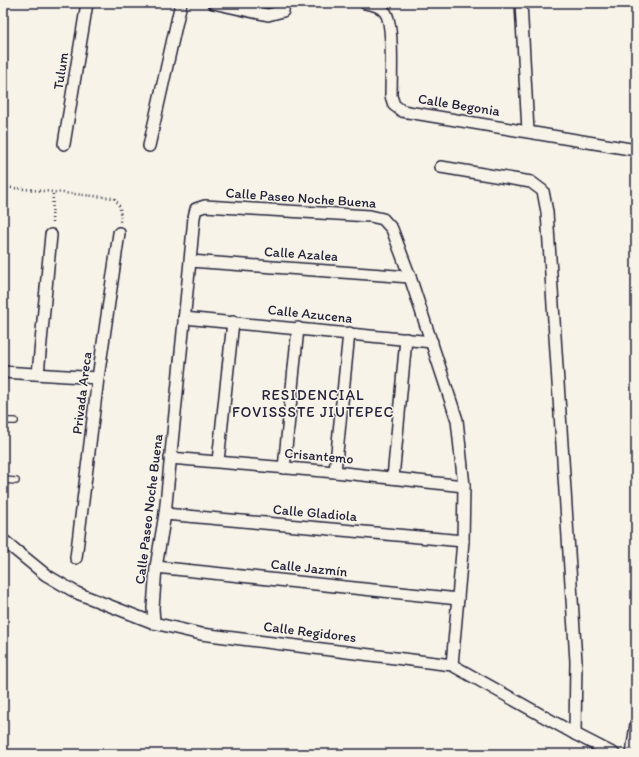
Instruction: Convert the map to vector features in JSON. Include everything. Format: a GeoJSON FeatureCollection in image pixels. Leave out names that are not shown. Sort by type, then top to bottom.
{"type":"FeatureCollection","features":[{"type":"Feature","properties":{"kind":"street","name":"Tulum"},"geometry":{"type":"LineString","coordinates":[[64,144],[87,3]]}},
{"type":"Feature","properties":{"kind":"street"},"geometry":{"type":"LineString","coordinates":[[149,146],[181,3]]}},
{"type":"Feature","properties":{"kind":"street"},"geometry":{"type":"LineString","coordinates":[[213,3],[268,15],[283,11],[284,3]]}},
{"type":"Feature","properties":{"kind":"street","name":"Calle Begonia"},"geometry":{"type":"LineString","coordinates":[[365,3],[377,5],[386,12],[390,25],[391,96],[394,105],[402,111],[636,150]]}},
{"type":"Feature","properties":{"kind":"street"},"geometry":{"type":"LineString","coordinates":[[521,3],[528,131]]}},
{"type":"Feature","properties":{"kind":"street"},"geometry":{"type":"LineString","coordinates":[[441,167],[531,182],[543,192],[547,212],[576,661],[575,734]]}},
{"type":"Feature","properties":{"kind":"street","name":"Calle Paseo Noche Buena"},"geometry":{"type":"LineString","coordinates":[[154,622],[153,608],[156,567],[165,514],[196,209],[205,206],[370,216],[383,219],[392,229],[410,277],[457,420],[464,486],[463,541],[452,665]]}},
{"type":"Feature","properties":{"kind":"street","name":"Privada Areca"},"geometry":{"type":"LineString","coordinates":[[76,558],[98,378],[119,233]]}},
{"type":"Feature","properties":{"kind":"street"},"geometry":{"type":"LineString","coordinates":[[38,374],[52,235]]}},
{"type":"Feature","properties":{"kind":"street","name":"Calle Azalea"},"geometry":{"type":"LineString","coordinates":[[190,261],[410,277]]}},
{"type":"Feature","properties":{"kind":"street","name":"Calle Azucena"},"geometry":{"type":"LineString","coordinates":[[184,318],[432,342]]}},
{"type":"Feature","properties":{"kind":"street"},"geometry":{"type":"LineString","coordinates":[[218,461],[232,322]]}},
{"type":"Feature","properties":{"kind":"street"},"geometry":{"type":"LineString","coordinates":[[284,468],[298,328]]}},
{"type":"Feature","properties":{"kind":"street"},"geometry":{"type":"LineString","coordinates":[[335,472],[349,333]]}},
{"type":"Feature","properties":{"kind":"street"},"geometry":{"type":"LineString","coordinates":[[393,478],[406,339]]}},
{"type":"Feature","properties":{"kind":"street"},"geometry":{"type":"LineString","coordinates":[[3,372],[98,378]]}},
{"type":"Feature","properties":{"kind":"street","name":"Crisantemo"},"geometry":{"type":"LineString","coordinates":[[170,458],[335,472],[464,486]]}},
{"type":"Feature","properties":{"kind":"street","name":"Calle Gladiola"},"geometry":{"type":"LineString","coordinates":[[165,514],[463,541]]}},
{"type":"Feature","properties":{"kind":"street","name":"Calle Regidores"},"geometry":{"type":"LineString","coordinates":[[3,540],[46,575],[77,593],[154,622],[201,634],[452,665],[575,734],[614,754]]}},
{"type":"Feature","properties":{"kind":"street","name":"Calle Jazmín"},"geometry":{"type":"LineString","coordinates":[[156,567],[458,599]]}},
{"type":"Feature","properties":{"kind":"street"},"geometry":{"type":"LineString","coordinates":[[632,754],[636,724]]}},
{"type":"Feature","properties":{"kind":"lane"},"geometry":{"type":"LineString","coordinates":[[3,421],[15,421]]}},
{"type":"Feature","properties":{"kind":"lane"},"geometry":{"type":"LineString","coordinates":[[3,480],[16,481]]}},
{"type":"Feature","properties":{"kind":"path"},"geometry":{"type":"LineString","coordinates":[[3,187],[114,198],[122,211],[119,233]]}},
{"type":"Feature","properties":{"kind":"path"},"geometry":{"type":"LineString","coordinates":[[52,235],[53,192]]}},
{"type":"Feature","properties":{"kind":"district","name":"RESIDENCIAL FOVISSSTE JIUTEPEC"},"geometry":{"type":"Point","coordinates":[313,404]}}]}
